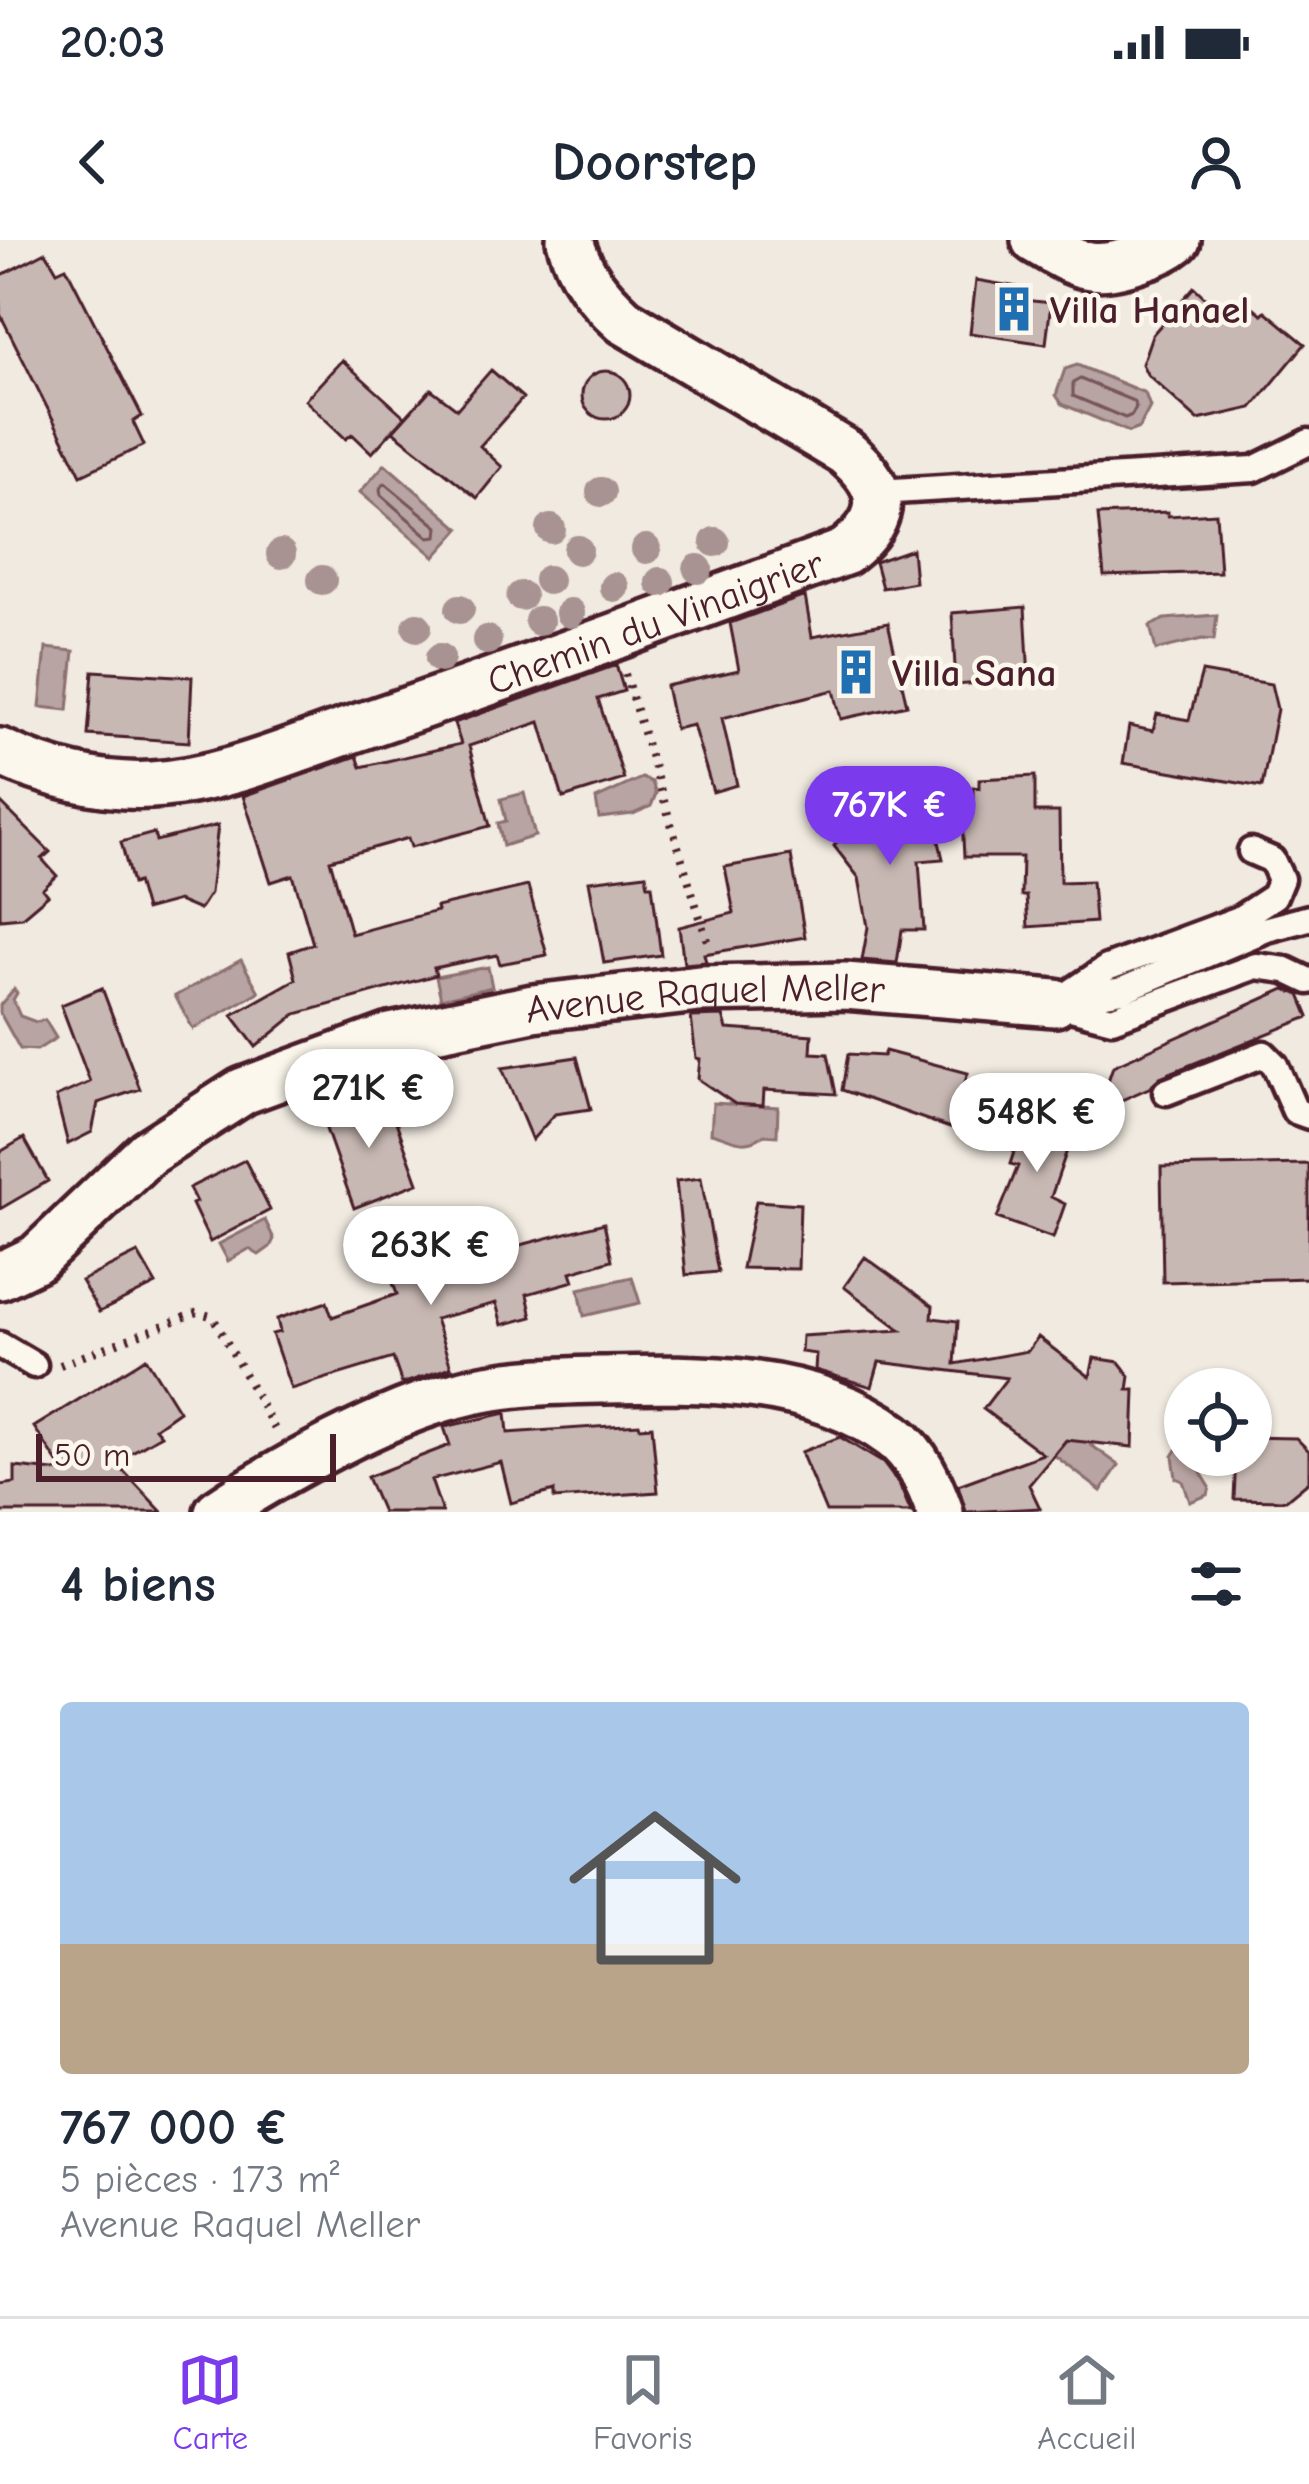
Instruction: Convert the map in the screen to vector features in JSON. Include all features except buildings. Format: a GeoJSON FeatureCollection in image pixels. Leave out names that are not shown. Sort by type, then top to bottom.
{"type":"FeatureCollection","features":[{"type":"Feature","properties":{"kind":"street"},"geometry":{"type":"LineString","coordinates":[[570,240],[576,264],[597,297],[624,321],[845,452],[871,474],[878,492]]}},
{"type":"Feature","properties":{"kind":"street"},"geometry":{"type":"LineString","coordinates":[[1034,240],[1071,262],[1107,270],[1166,249],[1177,240]]}},
{"type":"Feature","properties":{"kind":"street","name":"Chemin du Vinaigrier"},"geometry":{"type":"LineString","coordinates":[[0,752],[58,773],[105,782],[185,782],[397,714],[845,552],[864,537],[875,520],[878,492]]}},
{"type":"Feature","properties":{"kind":"street","name":"Avenue Raquel Meller"},"geometry":{"type":"LineString","coordinates":[[0,1276],[37,1258],[147,1153],[243,1090],[390,1037],[533,1008],[722,988],[844,986],[1055,1003]]}},
{"type":"Feature","properties":{"kind":"street"},"geometry":{"type":"LineString","coordinates":[[218,1512],[295,1466],[454,1395],[532,1382],[687,1378],[765,1386],[839,1405],[895,1437],[927,1476],[940,1512]]}},
{"type":"Feature","properties":{"kind":"lane"},"geometry":{"type":"LineString","coordinates":[[878,492],[1254,469],[1309,442]]}},
{"type":"Feature","properties":{"kind":"lane"},"geometry":{"type":"LineString","coordinates":[[1055,1003],[1107,968],[1239,919],[1274,896],[1280,879],[1272,860],[1251,851]]}},
{"type":"Feature","properties":{"kind":"lane"},"geometry":{"type":"LineString","coordinates":[[1055,1003],[1122,990],[1267,929],[1309,918]]}},
{"type":"Feature","properties":{"kind":"lane"},"geometry":{"type":"LineString","coordinates":[[1055,1003],[1112,1019],[1256,966],[1286,970],[1309,981]]}},
{"type":"Feature","properties":{"kind":"lane"},"geometry":{"type":"LineString","coordinates":[[1166,1092],[1264,1054],[1275,1065],[1295,1111],[1309,1116]]}},
{"type":"Feature","properties":{"kind":"lane"},"geometry":{"type":"LineString","coordinates":[[0,1345],[34,1365]]}},
{"type":"Feature","properties":{"kind":"path"},"geometry":{"type":"LineString","coordinates":[[635,629],[642,651],[620,658],[722,988]]}},
{"type":"Feature","properties":{"kind":"path"},"geometry":{"type":"LineString","coordinates":[[34,1365],[68,1364],[198,1312],[213,1317],[295,1466]]}},
{"type":"Feature","properties":{"kind":"water"},"geometry":{"type":"Polygon","coordinates":[[[1077,365],[1145,393],[1150,407],[1139,428],[1129,432],[1062,404],[1056,395],[1065,369],[1077,365]]]}},
{"type":"Feature","properties":{"kind":"water"},"geometry":{"type":"Polygon","coordinates":[[[385,464],[460,529],[435,557],[360,492],[385,464]]]}},
{"type":"Feature","properties":{"kind":"water"},"geometry":{"type":"Polygon","coordinates":[[[1217,615],[1214,640],[1156,650],[1150,626],[1165,619],[1217,615]]]}},
{"type":"Feature","properties":{"kind":"water"},"geometry":{"type":"Polygon","coordinates":[[[46,648],[74,651],[68,710],[40,707],[46,648]]]}},
{"type":"Feature","properties":{"kind":"water"},"geometry":{"type":"Polygon","coordinates":[[[642,778],[652,782],[656,794],[651,806],[633,814],[599,818],[596,799],[642,778]]]}},
{"type":"Feature","properties":{"kind":"water"},"geometry":{"type":"Polygon","coordinates":[[[524,793],[535,836],[503,846],[498,823],[506,821],[501,799],[524,793]]]}},
{"type":"Feature","properties":{"kind":"water"},"geometry":{"type":"Polygon","coordinates":[[[241,960],[259,992],[193,1029],[175,996],[241,960]]]}},
{"type":"Feature","properties":{"kind":"water"},"geometry":{"type":"Polygon","coordinates":[[[488,967],[492,987],[441,999],[436,977],[488,967]]]}},
{"type":"Feature","properties":{"kind":"water"},"geometry":{"type":"Polygon","coordinates":[[[14,989],[20,1016],[45,1020],[56,1038],[37,1050],[20,1049],[0,1013],[0,1005],[14,989]]]}},
{"type":"Feature","properties":{"kind":"water"},"geometry":{"type":"Polygon","coordinates":[[[713,1103],[778,1107],[777,1136],[744,1142],[711,1133],[713,1103]]]}},
{"type":"Feature","properties":{"kind":"water"},"geometry":{"type":"Polygon","coordinates":[[[265,1220],[274,1239],[270,1247],[259,1255],[249,1249],[228,1261],[219,1244],[265,1220]]]}},
{"type":"Feature","properties":{"kind":"water"},"geometry":{"type":"Polygon","coordinates":[[[632,1277],[640,1303],[584,1316],[579,1289],[632,1277]]]}},
{"type":"Feature","properties":{"kind":"water"},"geometry":{"type":"Polygon","coordinates":[[[1073,1432],[1119,1465],[1101,1491],[1054,1455],[1073,1432]]]}},
{"type":"Feature","properties":{"kind":"water"},"geometry":{"type":"Polygon","coordinates":[[[1203,1476],[1210,1487],[1208,1495],[1190,1502],[1183,1481],[1176,1478],[1203,1476]]]}},
{"type":"Feature","properties":{"kind":"place","name":"Villa Hanael"},"geometry":{"type":"Point","coordinates":[1014,309]}},
{"type":"Feature","properties":{"kind":"place","name":"Villa Sana"},"geometry":{"type":"Point","coordinates":[856,672]}}]}
